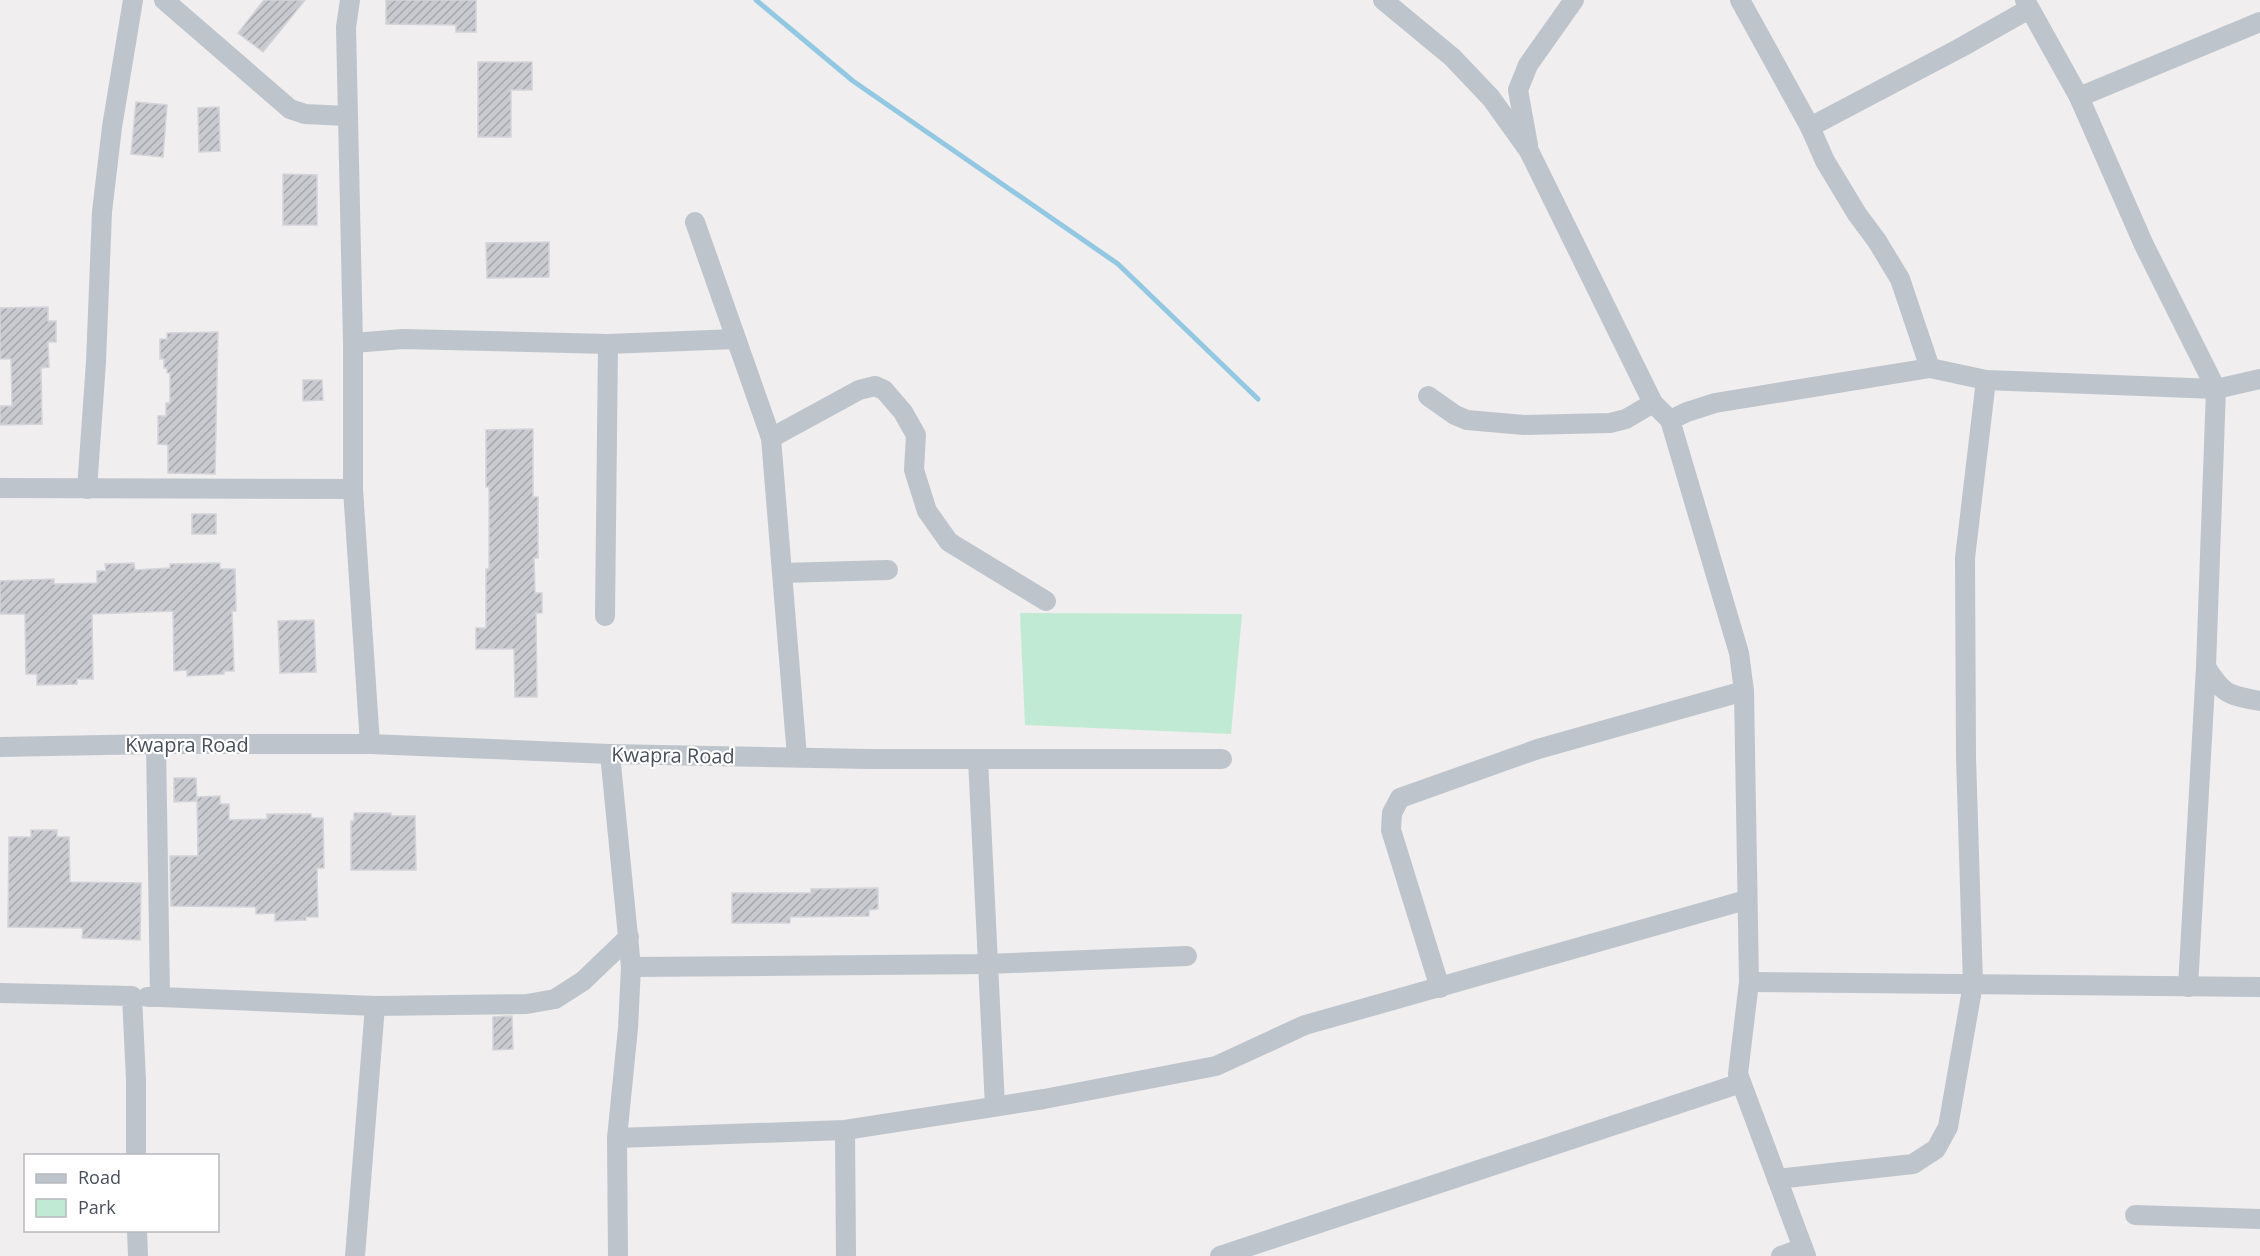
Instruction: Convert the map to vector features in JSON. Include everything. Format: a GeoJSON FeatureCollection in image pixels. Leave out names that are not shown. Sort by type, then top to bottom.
{"type":"FeatureCollection","features":[{"type":"Feature","properties":{"kind":"street"},"geometry":{"type":"LineString","coordinates":[[87,489],[96,362],[102,212],[112,127],[133,0]]}},
{"type":"Feature","properties":{"kind":"street"},"geometry":{"type":"LineString","coordinates":[[164,0],[290,109],[305,114],[347,116]]}},
{"type":"Feature","properties":{"kind":"street"},"geometry":{"type":"LineString","coordinates":[[350,0],[346,27],[353,489],[370,744]]}},
{"type":"Feature","properties":{"kind":"street"},"geometry":{"type":"LineString","coordinates":[[1383,0],[1452,57],[1491,98],[1529,151],[1653,403],[1670,420],[1739,653],[1744,691],[1749,982],[1738,1074],[1804,1252],[1781,1256]]}},
{"type":"Feature","properties":{"kind":"street"},"geometry":{"type":"LineString","coordinates":[[1529,151],[1518,90],[1528,65],[1574,0]]}},
{"type":"Feature","properties":{"kind":"street"},"geometry":{"type":"LineString","coordinates":[[1740,0],[1810,127],[1825,160],[1900,279],[1930,368]]}},
{"type":"Feature","properties":{"kind":"street"},"geometry":{"type":"LineString","coordinates":[[1810,127],[1960,48],[2027,4],[2079,97],[2144,245],[2216,389],[2206,667],[2188,987]]}},
{"type":"Feature","properties":{"kind":"street"},"geometry":{"type":"LineString","coordinates":[[2079,97],[2260,21]]}},
{"type":"Feature","properties":{"kind":"street"},"geometry":{"type":"LineString","coordinates":[[695,222],[771,438],[797,757]]}},
{"type":"Feature","properties":{"kind":"street"},"geometry":{"type":"LineString","coordinates":[[352,343],[403,339],[608,344],[736,339]]}},
{"type":"Feature","properties":{"kind":"street"},"geometry":{"type":"LineString","coordinates":[[605,616],[608,344]]}},
{"type":"Feature","properties":{"kind":"street"},"geometry":{"type":"LineString","coordinates":[[1670,420],[1687,412],[1715,404],[1930,368],[1986,380],[2216,389],[2260,379]]}},
{"type":"Feature","properties":{"kind":"street"},"geometry":{"type":"LineString","coordinates":[[1777,1179],[1913,1164],[1936,1149],[1948,1127],[1973,984],[1965,757],[1965,558],[1986,380]]}},
{"type":"Feature","properties":{"kind":"street"},"geometry":{"type":"LineString","coordinates":[[771,438],[859,390],[875,386],[884,390],[903,412],[916,435],[914,470],[927,511],[949,542],[1046,601]]}},
{"type":"Feature","properties":{"kind":"street"},"geometry":{"type":"LineString","coordinates":[[1428,396],[1455,415],[1467,420],[1524,425],[1610,423],[1626,420],[1653,403]]}},
{"type":"Feature","properties":{"kind":"street"},"geometry":{"type":"LineString","coordinates":[[0,489],[353,489]]}},
{"type":"Feature","properties":{"kind":"street"},"geometry":{"type":"LineString","coordinates":[[782,573],[888,570]]}},
{"type":"Feature","properties":{"kind":"street"},"geometry":{"type":"LineString","coordinates":[[2206,667],[2217,685],[2232,696],[2260,701]]}},
{"type":"Feature","properties":{"kind":"street"},"geometry":{"type":"LineString","coordinates":[[1440,987],[1391,830],[1392,813],[1400,798],[1538,749],[1744,691]]}},
{"type":"Feature","properties":{"kind":"street"},"geometry":{"type":"LineString","coordinates":[[156,744],[160,998]]}},
{"type":"Feature","properties":{"kind":"street","name":"Kwapra Road"},"geometry":{"type":"LineString","coordinates":[[0,747],[370,744],[610,754],[978,759],[1221,759]]}},
{"type":"Feature","properties":{"kind":"street"},"geometry":{"type":"LineString","coordinates":[[610,754],[631,967],[628,1028],[617,1138],[618,1256]]}},
{"type":"Feature","properties":{"kind":"street"},"geometry":{"type":"LineString","coordinates":[[978,759],[995,1106]]}},
{"type":"Feature","properties":{"kind":"street"},"geometry":{"type":"LineString","coordinates":[[617,1138],[846,1130],[1044,1099],[1216,1066],[1305,1025],[1746,900]]}},
{"type":"Feature","properties":{"kind":"street"},"geometry":{"type":"LineString","coordinates":[[0,993],[375,1006],[527,1004],[555,999],[583,981],[629,937]]}},
{"type":"Feature","properties":{"kind":"street"},"geometry":{"type":"LineString","coordinates":[[631,967],[988,964],[1187,956]]}},
{"type":"Feature","properties":{"kind":"street"},"geometry":{"type":"LineString","coordinates":[[1749,982],[2260,987]]}},
{"type":"Feature","properties":{"kind":"street"},"geometry":{"type":"LineString","coordinates":[[132,996],[136,1080],[136,1154]]}},
{"type":"Feature","properties":{"kind":"street"},"geometry":{"type":"LineString","coordinates":[[355,1256],[375,1006]]}},
{"type":"Feature","properties":{"kind":"street"},"geometry":{"type":"LineString","coordinates":[[1220,1256],[1741,1083]]}},
{"type":"Feature","properties":{"kind":"street"},"geometry":{"type":"LineString","coordinates":[[846,1130],[846,1256]]}},
{"type":"Feature","properties":{"kind":"street"},"geometry":{"type":"LineString","coordinates":[[2135,1215],[2260,1219]]}},
{"type":"Feature","properties":{"kind":"street"},"geometry":{"type":"LineString","coordinates":[[137,1232],[138,1256]]}},
{"type":"Feature","properties":{"kind":"green space"},"geometry":{"type":"Polygon","coordinates":[[[1020,613],[1242,614],[1231,734],[1025,725],[1020,613]]]}},
{"type":"Feature","properties":{"kind":"building"},"geometry":{"type":"Polygon","coordinates":[[[264,0],[305,0],[263,52],[238,33],[264,0]]]}},
{"type":"Feature","properties":{"kind":"building"},"geometry":{"type":"Polygon","coordinates":[[[386,0],[476,0],[476,32],[456,32],[456,25],[386,24],[386,0]]]}},
{"type":"Feature","properties":{"kind":"building"},"geometry":{"type":"Polygon","coordinates":[[[478,62],[532,62],[532,90],[511,90],[511,137],[478,137],[478,62]]]}},
{"type":"Feature","properties":{"kind":"building"},"geometry":{"type":"Polygon","coordinates":[[[136,102],[167,105],[163,157],[131,154],[136,102]]]}},
{"type":"Feature","properties":{"kind":"building"},"geometry":{"type":"Polygon","coordinates":[[[219,107],[220,151],[199,152],[198,108],[219,107]]]}},
{"type":"Feature","properties":{"kind":"building"},"geometry":{"type":"Polygon","coordinates":[[[283,174],[317,175],[317,225],[283,225],[283,174]]]}},
{"type":"Feature","properties":{"kind":"building"},"geometry":{"type":"Polygon","coordinates":[[[549,242],[549,277],[487,278],[486,243],[549,242]]]}},
{"type":"Feature","properties":{"kind":"building"},"geometry":{"type":"Polygon","coordinates":[[[48,307],[48,321],[56,321],[56,342],[48,342],[49,367],[41,368],[42,424],[0,425],[0,406],[12,406],[11,359],[0,359],[0,308],[48,307]]]}},
{"type":"Feature","properties":{"kind":"building"},"geometry":{"type":"Polygon","coordinates":[[[218,332],[215,474],[168,473],[168,445],[158,444],[158,416],[166,416],[166,403],[170,403],[170,373],[167,373],[167,368],[164,368],[164,359],[160,359],[160,339],[167,339],[167,333],[218,332]]]}},
{"type":"Feature","properties":{"kind":"building"},"geometry":{"type":"Polygon","coordinates":[[[303,380],[322,380],[323,400],[303,401],[303,380]]]}},
{"type":"Feature","properties":{"kind":"building"},"geometry":{"type":"Polygon","coordinates":[[[533,429],[533,497],[538,497],[538,558],[534,558],[535,593],[542,593],[542,613],[536,613],[537,697],[515,697],[514,649],[476,649],[476,628],[486,628],[486,569],[489,569],[486,430],[533,429]]]}},
{"type":"Feature","properties":{"kind":"building"},"geometry":{"type":"Polygon","coordinates":[[[192,514],[216,514],[216,534],[192,534],[192,514]]]}},
{"type":"Feature","properties":{"kind":"building"},"geometry":{"type":"Polygon","coordinates":[[[134,563],[135,570],[170,568],[170,564],[220,563],[220,569],[235,569],[236,611],[232,611],[234,671],[224,671],[224,674],[187,676],[187,670],[174,671],[173,611],[92,614],[93,679],[77,679],[77,684],[37,685],[37,674],[26,674],[25,614],[0,614],[0,581],[54,579],[54,584],[97,583],[97,571],[106,571],[105,564],[134,563]]]}},
{"type":"Feature","properties":{"kind":"building"},"geometry":{"type":"Polygon","coordinates":[[[314,620],[316,672],[280,673],[278,621],[314,620]]]}},
{"type":"Feature","properties":{"kind":"building"},"geometry":{"type":"Polygon","coordinates":[[[174,778],[196,778],[197,801],[174,802],[174,778]]]}},
{"type":"Feature","properties":{"kind":"building"},"geometry":{"type":"Polygon","coordinates":[[[220,796],[220,804],[229,804],[229,820],[267,819],[267,814],[311,814],[311,818],[323,818],[324,868],[317,868],[318,917],[306,917],[306,920],[275,921],[275,913],[256,914],[256,907],[171,906],[170,856],[198,856],[197,797],[220,796]]]}},
{"type":"Feature","properties":{"kind":"building"},"geometry":{"type":"Polygon","coordinates":[[[354,813],[391,813],[391,816],[415,816],[416,870],[351,870],[351,821],[354,821],[354,813]]]}},
{"type":"Feature","properties":{"kind":"building"},"geometry":{"type":"Polygon","coordinates":[[[31,830],[57,830],[57,837],[69,837],[70,882],[141,883],[140,940],[82,938],[83,928],[8,927],[9,837],[31,837],[31,830]]]}},
{"type":"Feature","properties":{"kind":"building"},"geometry":{"type":"Polygon","coordinates":[[[878,888],[878,909],[869,910],[869,916],[790,917],[790,923],[732,923],[732,893],[811,893],[811,889],[878,888]]]}},
{"type":"Feature","properties":{"kind":"building"},"geometry":{"type":"Polygon","coordinates":[[[512,1016],[513,1049],[493,1050],[493,1017],[512,1016]]]}},
{"type":"Feature","properties":{"kind":"waterway"},"geometry":{"type":"LineString","coordinates":[[756,0],[853,81],[1118,264],[1258,399]]}}]}
